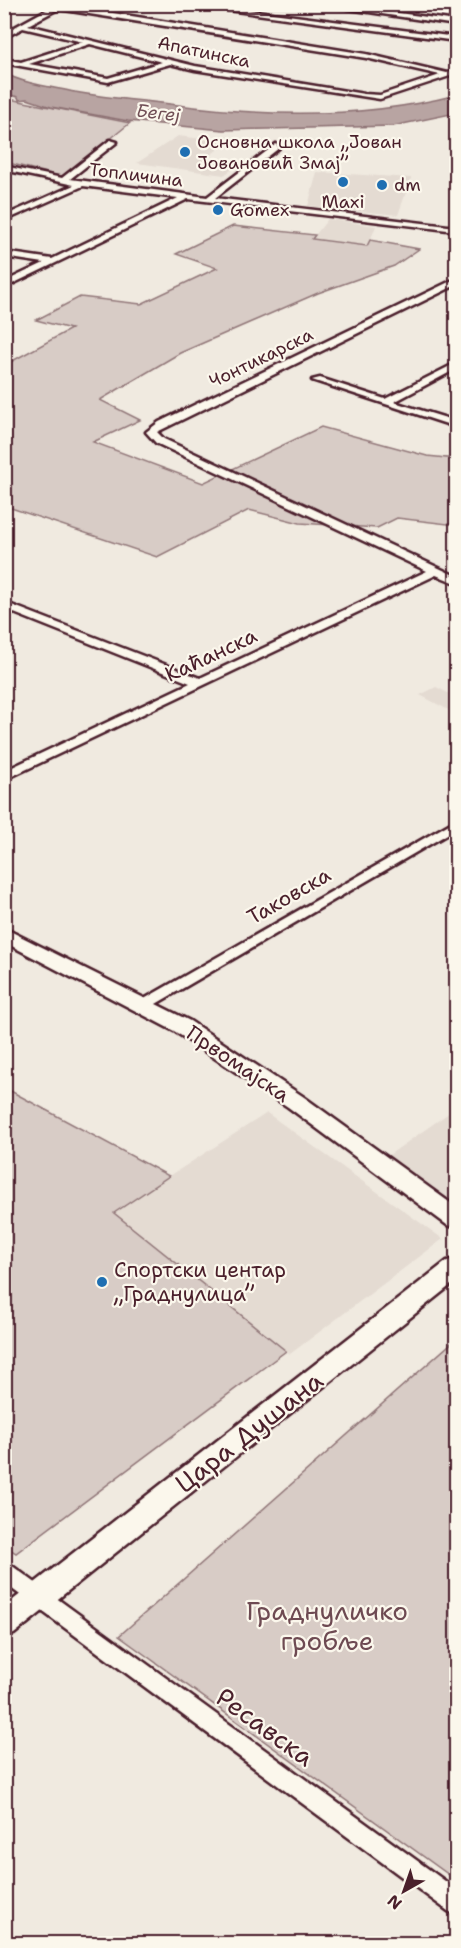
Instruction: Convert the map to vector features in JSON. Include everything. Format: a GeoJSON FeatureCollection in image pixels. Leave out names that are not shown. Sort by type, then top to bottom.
{"type":"FeatureCollection","features":[{"type":"Feature","properties":{"kind":"street"},"geometry":{"type":"LineString","coordinates":[[186,4],[456,39]]}},
{"type":"Feature","properties":{"kind":"street"},"geometry":{"type":"LineString","coordinates":[[318,4],[456,23]]}},
{"type":"Feature","properties":{"kind":"street"},"geometry":{"type":"LineString","coordinates":[[4,36],[60,6],[366,56],[448,75],[456,72]]}},
{"type":"Feature","properties":{"kind":"street","name":"Апатинска"},"geometry":{"type":"LineString","coordinates":[[23,26],[169,62],[364,96],[380,97],[448,75]]}},
{"type":"Feature","properties":{"kind":"street"},"geometry":{"type":"LineString","coordinates":[[19,64],[90,42]]}},
{"type":"Feature","properties":{"kind":"street"},"geometry":{"type":"LineString","coordinates":[[4,61],[115,80],[169,62]]}},
{"type":"Feature","properties":{"kind":"street","name":"Топличина"},"geometry":{"type":"LineString","coordinates":[[63,181],[113,142]]}},
{"type":"Feature","properties":{"kind":"street"},"geometry":{"type":"LineString","coordinates":[[209,199],[276,146]]}},
{"type":"Feature","properties":{"kind":"street","name":"Топличина"},"geometry":{"type":"LineString","coordinates":[[4,168],[82,184],[456,229]]}},
{"type":"Feature","properties":{"kind":"street"},"geometry":{"type":"LineString","coordinates":[[4,219],[82,184]]}},
{"type":"Feature","properties":{"kind":"street"},"geometry":{"type":"LineString","coordinates":[[4,286],[186,197]]}},
{"type":"Feature","properties":{"kind":"street"},"geometry":{"type":"LineString","coordinates":[[4,254],[53,262]]}},
{"type":"Feature","properties":{"kind":"street","name":"Чонтикарска"},"geometry":{"type":"LineString","coordinates":[[435,571],[154,438],[150,432],[154,428],[456,282]]}},
{"type":"Feature","properties":{"kind":"street"},"geometry":{"type":"LineString","coordinates":[[386,402],[456,366]]}},
{"type":"Feature","properties":{"kind":"street"},"geometry":{"type":"LineString","coordinates":[[317,381],[456,424]]}},
{"type":"Feature","properties":{"kind":"street"},"geometry":{"type":"LineString","coordinates":[[435,571],[456,580]]}},
{"type":"Feature","properties":{"kind":"street","name":"Каћанска"},"geometry":{"type":"LineString","coordinates":[[4,776],[435,571]]}},
{"type":"Feature","properties":{"kind":"street"},"geometry":{"type":"LineString","coordinates":[[4,605],[199,682]]}},
{"type":"Feature","properties":{"kind":"street","name":"Таковска"},"geometry":{"type":"LineString","coordinates":[[144,1005],[456,824]]}},
{"type":"Feature","properties":{"kind":"street","name":"Првомајска"},"geometry":{"type":"LineString","coordinates":[[4,934],[182,1026],[296,1102],[456,1219]]}},
{"type":"Feature","properties":{"kind":"street","name":"Цара Душана"},"geometry":{"type":"LineString","coordinates":[[4,1625],[456,1268]]}},
{"type":"Feature","properties":{"kind":"street","name":"Ресавска"},"geometry":{"type":"LineString","coordinates":[[4,1570],[456,1904]]}},
{"type":"Feature","properties":{"kind":"shaded area","name":"Основна школа „Јован Јовановић Змај”"},"geometry":{"type":"Polygon","coordinates":[[[178,136],[228,142],[202,161],[237,166],[224,175],[137,163],[178,136]]]}},
{"type":"Feature","properties":{"kind":"shaded area"},"geometry":{"type":"Polygon","coordinates":[[[317,172],[411,178],[398,215],[308,206],[317,172]]]}},
{"type":"Feature","properties":{"kind":"shaded area"},"geometry":{"type":"Polygon","coordinates":[[[328,219],[376,226],[368,246],[312,239],[328,219]]]}},
{"type":"Feature","properties":{"kind":"shaded area"},"geometry":{"type":"Polygon","coordinates":[[[436,687],[456,697],[456,714],[420,695],[436,687]]]}},
{"type":"Feature","properties":{"kind":"shaded area"},"geometry":{"type":"Polygon","coordinates":[[[456,1108],[456,1205],[386,1157],[456,1108]]]}},
{"type":"Feature","properties":{"kind":"shaded area"},"geometry":{"type":"Polygon","coordinates":[[[267,1113],[443,1239],[290,1354],[114,1212],[267,1113]]]}},
{"type":"Feature","properties":{"kind":"green space"},"geometry":{"type":"Polygon","coordinates":[[[4,98],[130,123],[63,177],[5,162],[4,98]]]}},
{"type":"Feature","properties":{"kind":"green space"},"geometry":{"type":"Polygon","coordinates":[[[233,226],[315,235],[312,239],[367,246],[370,240],[419,249],[394,266],[318,293],[180,353],[100,400],[140,420],[93,442],[203,483],[321,427],[427,456],[456,459],[456,525],[397,518],[377,528],[300,523],[249,510],[157,557],[5,506],[5,479],[8,477],[4,476],[5,365],[71,329],[36,320],[80,297],[141,304],[217,268],[176,254],[233,226]]]}},
{"type":"Feature","properties":{"kind":"green space","name":"Спортски центар „Граднулица”"},"geometry":{"type":"Polygon","coordinates":[[[5,1088],[169,1176],[114,1213],[286,1351],[16,1553],[4,1545],[5,1088]]]}},
{"type":"Feature","properties":{"kind":"green space","name":"Граднуличко гробље"},"geometry":{"type":"Polygon","coordinates":[[[456,1339],[456,1880],[119,1636],[456,1339]]]}},
{"type":"Feature","properties":{"kind":"water","name":"Бегеј"},"geometry":{"type":"Polygon","coordinates":[[[4,73],[29,83],[87,94],[206,108],[278,113],[350,112],[421,103],[456,95],[456,113],[393,126],[223,130],[128,121],[51,107],[27,99],[19,100],[18,97],[5,94],[4,73]]]}},
{"type":"Feature","properties":{"kind":"place","name":"Основна школа „Јован Јовановић Змај”"},"geometry":{"type":"Point","coordinates":[185,152]}},
{"type":"Feature","properties":{"kind":"place","name":"Maxi"},"geometry":{"type":"Point","coordinates":[343,182]}},
{"type":"Feature","properties":{"kind":"place","name":"dm"},"geometry":{"type":"Point","coordinates":[382,185]}},
{"type":"Feature","properties":{"kind":"place","name":"Gomex"},"geometry":{"type":"Point","coordinates":[218,210]}},
{"type":"Feature","properties":{"kind":"place","name":"Спортски центар „Граднулица”"},"geometry":{"type":"Point","coordinates":[102,1282]}}]}
